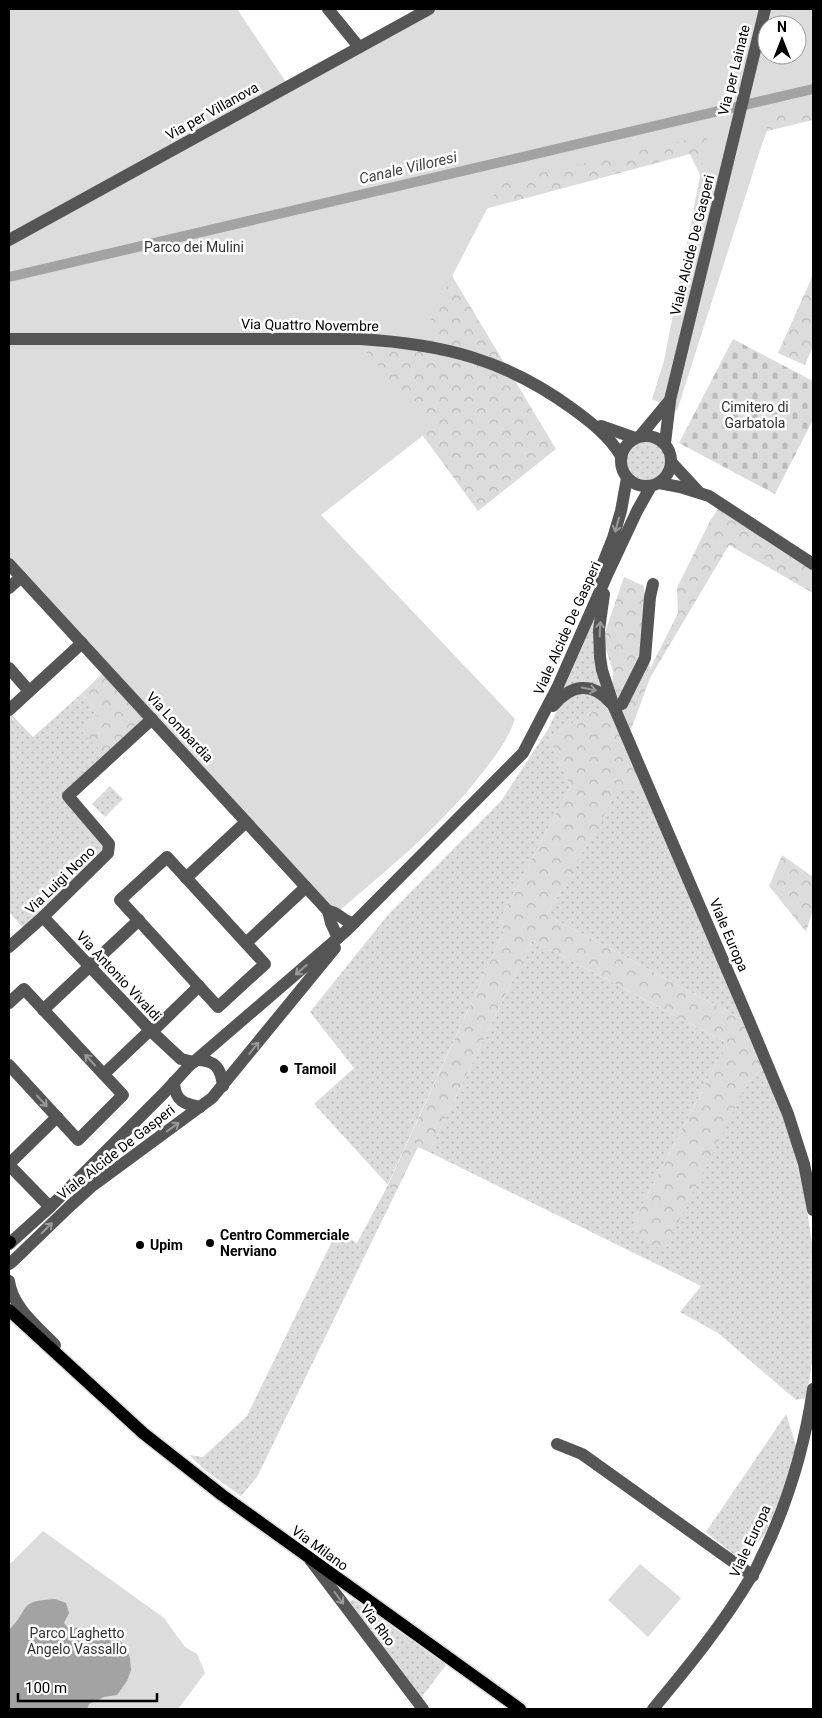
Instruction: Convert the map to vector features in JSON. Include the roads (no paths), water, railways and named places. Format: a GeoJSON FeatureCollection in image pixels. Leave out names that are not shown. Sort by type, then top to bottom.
{"type":"FeatureCollection","features":[{"type":"Feature","properties":{"kind":"main road","name":"Via Milano"},"geometry":{"type":"LineString","coordinates":[[9,1310],[143,1433],[222,1495],[520,1709]]}},
{"type":"Feature","properties":{"kind":"main road"},"geometry":{"type":"LineString","coordinates":[[9,1318],[29,1328]]}},
{"type":"Feature","properties":{"kind":"street"},"geometry":{"type":"LineString","coordinates":[[328,9],[359,47]]}},
{"type":"Feature","properties":{"kind":"street","name":"Via per Villanova"},"geometry":{"type":"LineString","coordinates":[[9,240],[429,9]]}},
{"type":"Feature","properties":{"kind":"street","name":"Via per Lainate"},"geometry":{"type":"LineString","coordinates":[[733,138],[765,9]]}},
{"type":"Feature","properties":{"kind":"street","name":"Viale Alcide De Gasperi"},"geometry":{"type":"LineString","coordinates":[[637,437],[670,400],[733,138]]}},
{"type":"Feature","properties":{"kind":"street","name":"Via Quattro Novembre"},"geometry":{"type":"LineString","coordinates":[[9,340],[360,339],[422,344],[475,357],[497,366],[553,396],[591,423]]}},
{"type":"Feature","properties":{"kind":"street"},"geometry":{"type":"LineString","coordinates":[[665,443],[670,400]]}},
{"type":"Feature","properties":{"kind":"street"},"geometry":{"type":"LineString","coordinates":[[591,423],[637,437],[653,436],[665,443],[670,453],[672,464],[669,471],[655,484]]}},
{"type":"Feature","properties":{"kind":"street"},"geometry":{"type":"LineString","coordinates":[[591,423],[610,439],[621,456],[622,468],[627,478],[634,483],[642,486],[655,484],[698,491],[709,496],[813,564]]}},
{"type":"Feature","properties":{"kind":"street"},"geometry":{"type":"LineString","coordinates":[[621,456],[628,442],[637,437]]}},
{"type":"Feature","properties":{"kind":"street"},"geometry":{"type":"LineString","coordinates":[[672,464],[698,491]]}},
{"type":"Feature","properties":{"kind":"street","name":"Viale Alcide De Gasperi"},"geometry":{"type":"LineString","coordinates":[[501,777],[531,726],[575,631],[613,538],[627,478]]}},
{"type":"Feature","properties":{"kind":"street","name":"Viale Alcide De Gasperi"},"geometry":{"type":"LineString","coordinates":[[9,1243],[50,1207],[196,1061],[348,927],[501,777],[523,753],[558,686],[637,511],[655,484]]}},
{"type":"Feature","properties":{"kind":"street","name":"Via Lombardia"},"geometry":{"type":"LineString","coordinates":[[9,564],[328,911],[331,923],[348,927]]}},
{"type":"Feature","properties":{"kind":"street","name":"Viale Europa"},"geometry":{"type":"LineString","coordinates":[[607,575],[601,611],[599,644],[604,677],[614,707],[785,1106],[802,1156],[813,1210]]}},
{"type":"Feature","properties":{"kind":"street"},"geometry":{"type":"LineString","coordinates":[[9,588],[20,577]]}},
{"type":"Feature","properties":{"kind":"street"},"geometry":{"type":"LineString","coordinates":[[539,725],[561,697],[573,689],[595,690],[602,694],[614,707],[622,704],[644,658],[653,584]]}},
{"type":"Feature","properties":{"kind":"street"},"geometry":{"type":"LineString","coordinates":[[9,710],[82,643]]}},
{"type":"Feature","properties":{"kind":"street"},"geometry":{"type":"LineString","coordinates":[[9,668],[29,691]]}},
{"type":"Feature","properties":{"kind":"street","name":"Via Luigi Nono"},"geometry":{"type":"LineString","coordinates":[[9,947],[43,917],[108,853],[109,844],[68,796],[152,719]]}},
{"type":"Feature","properties":{"kind":"street"},"geometry":{"type":"LineString","coordinates":[[186,878],[246,822]]}},
{"type":"Feature","properties":{"kind":"street"},"geometry":{"type":"LineString","coordinates":[[167,857],[186,878],[265,964],[218,1007],[120,900],[167,857]]}},
{"type":"Feature","properties":{"kind":"street"},"geometry":{"type":"LineString","coordinates":[[246,943],[306,887]]}},
{"type":"Feature","properties":{"kind":"street","name":"Via Lombardia"},"geometry":{"type":"LineString","coordinates":[[328,911],[339,914],[348,927]]}},
{"type":"Feature","properties":{"kind":"street","name":"Via Antonio Vivaldi"},"geometry":{"type":"LineString","coordinates":[[43,917],[150,1031],[181,1059],[196,1061]]}},
{"type":"Feature","properties":{"kind":"street"},"geometry":{"type":"LineString","coordinates":[[43,1010],[139,920]]}},
{"type":"Feature","properties":{"kind":"street","name":"Viale Alcide De Gasperi"},"geometry":{"type":"LineString","coordinates":[[10,1263],[91,1187],[212,1098],[348,927]]}},
{"type":"Feature","properties":{"kind":"street"},"geometry":{"type":"LineString","coordinates":[[104,1074],[146,1034],[156,1028],[199,986]]}},
{"type":"Feature","properties":{"kind":"street"},"geometry":{"type":"LineString","coordinates":[[9,1003],[24,989],[123,1095],[78,1140],[9,1065]]}},
{"type":"Feature","properties":{"kind":"street"},"geometry":{"type":"LineString","coordinates":[[175,1054],[178,1062],[177,1079]]}},
{"type":"Feature","properties":{"kind":"street"},"geometry":{"type":"LineString","coordinates":[[196,1061],[207,1060],[216,1066],[222,1075],[223,1086]]}},
{"type":"Feature","properties":{"kind":"street","name":"Viale Alcide De Gasperi"},"geometry":{"type":"LineString","coordinates":[[177,1079],[175,1090],[179,1099],[187,1104],[200,1107]]}},
{"type":"Feature","properties":{"kind":"street"},"geometry":{"type":"LineString","coordinates":[[50,1207],[9,1164],[57,1117]]}},
{"type":"Feature","properties":{"kind":"street","name":"Via Milano"},"geometry":{"type":"LineString","coordinates":[[10,1263],[10,1289],[15,1300],[108,1402]]}},
{"type":"Feature","properties":{"kind":"street","name":"Viale Europa"},"geometry":{"type":"LineString","coordinates":[[653,1709],[698,1652],[752,1576],[772,1533],[789,1488],[806,1429],[813,1389]]}},
{"type":"Feature","properties":{"kind":"street"},"geometry":{"type":"LineString","coordinates":[[557,1444],[582,1454],[752,1576]]}},
{"type":"Feature","properties":{"kind":"street","name":"Via Rho"},"geometry":{"type":"LineString","coordinates":[[310,1559],[423,1709]]}},
{"type":"Feature","properties":{"kind":"waterway","name":"Canale Villoresi"},"geometry":{"type":"LineString","coordinates":[[9,277],[813,89]]}},
{"type":"Feature","properties":{"kind":"place","name":"Tamoil"},"geometry":{"type":"Point","coordinates":[284,1069]}},
{"type":"Feature","properties":{"kind":"place","name":"Centro Commerciale Nerviano"},"geometry":{"type":"Point","coordinates":[210,1243]}},
{"type":"Feature","properties":{"kind":"place","name":"Upim"},"geometry":{"type":"Point","coordinates":[140,1245]}},
{"type":"Feature","properties":{"kind":"park label","name":"Parco dei Mulini"},"geometry":{"type":"Point","coordinates":[194,247]}},
{"type":"Feature","properties":{"kind":"park label","name":"Cimitero di Garbatola"},"geometry":{"type":"Point","coordinates":[755,416]}},
{"type":"Feature","properties":{"kind":"park label","name":"Parco Laghetto Angelo Vassallo"},"geometry":{"type":"Point","coordinates":[77,1642]}}]}
